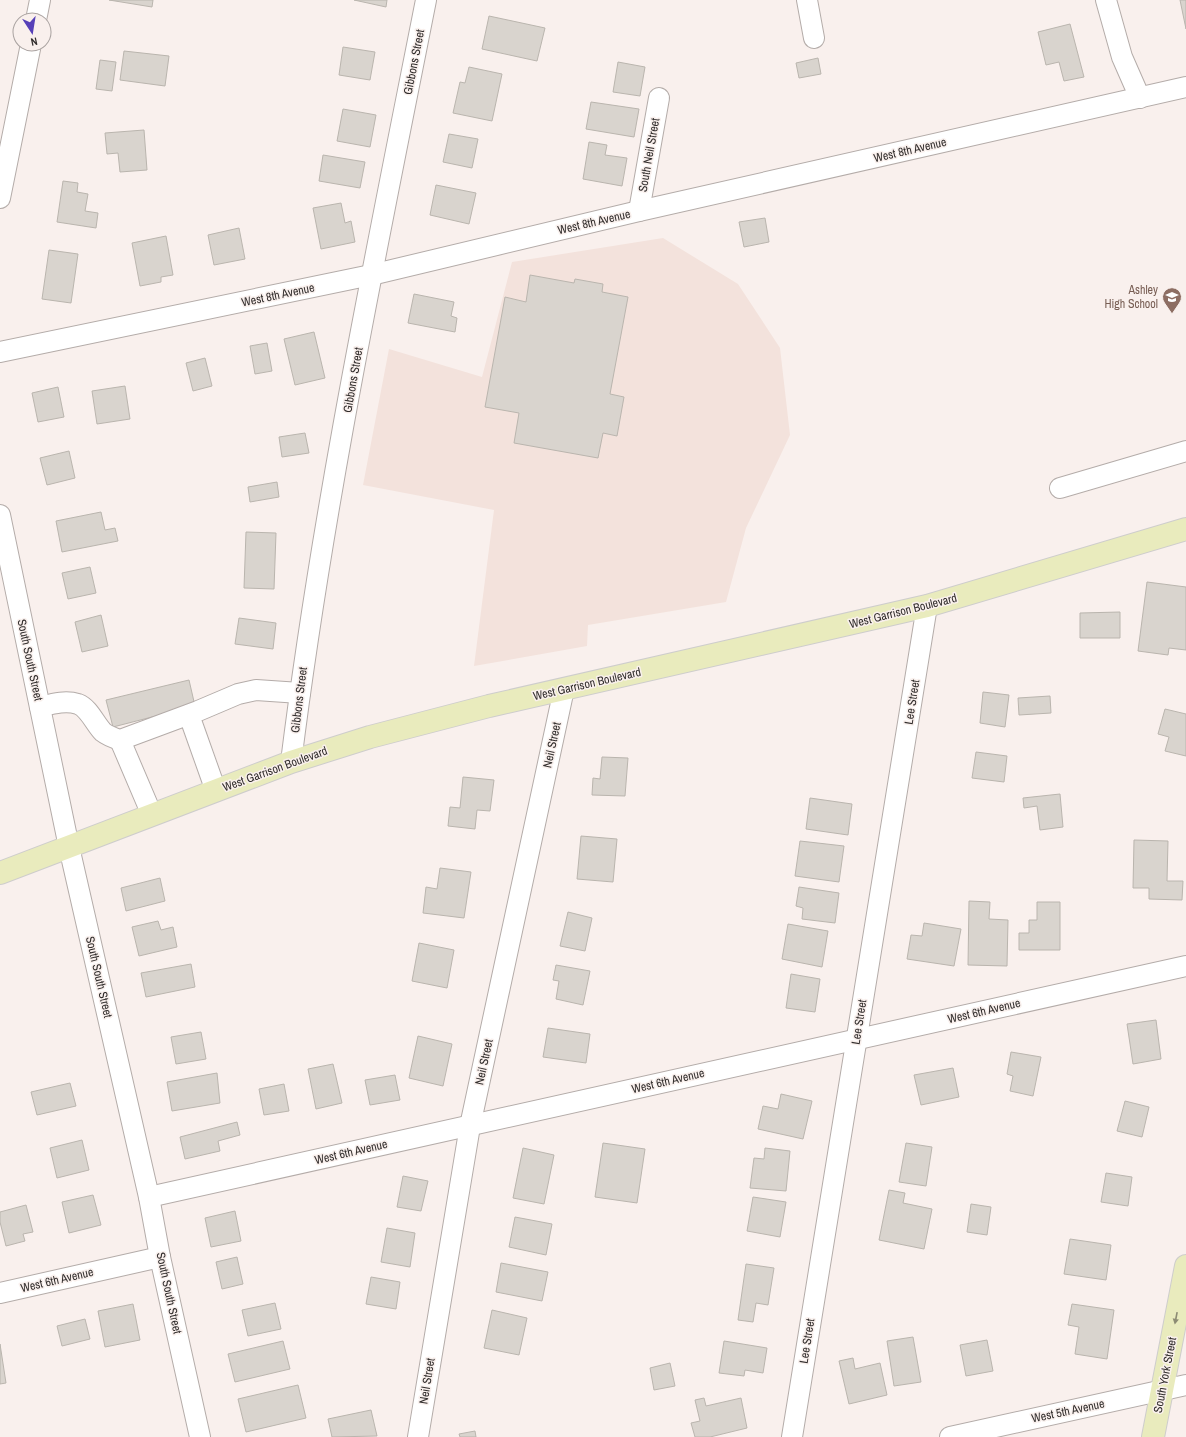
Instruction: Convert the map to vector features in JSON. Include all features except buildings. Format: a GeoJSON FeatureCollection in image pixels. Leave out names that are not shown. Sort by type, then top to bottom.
{"type":"FeatureCollection","features":[{"type":"Feature","properties":{"kind":"main road","name":"West Garrison Boulevard"},"geometry":{"type":"LineString","coordinates":[[0,873],[291,762],[410,725],[927,606],[1186,529]]}},
{"type":"Feature","properties":{"kind":"main road","name":"South York Street"},"geometry":{"type":"LineString","coordinates":[[1153,1437],[1186,1266]]}},
{"type":"Feature","properties":{"kind":"street"},"geometry":{"type":"LineString","coordinates":[[38,12],[40,0]]}},
{"type":"Feature","properties":{"kind":"street","name":"Gibbons Street"},"geometry":{"type":"LineString","coordinates":[[291,762],[306,646],[371,275],[426,0]]}},
{"type":"Feature","properties":{"kind":"street"},"geometry":{"type":"LineString","coordinates":[[807,0],[814,38]]}},
{"type":"Feature","properties":{"kind":"street"},"geometry":{"type":"LineString","coordinates":[[1106,0],[1122,57],[1140,98]]}},
{"type":"Feature","properties":{"kind":"street"},"geometry":{"type":"LineString","coordinates":[[0,198],[29,52]]}},
{"type":"Feature","properties":{"kind":"street","name":"West 8th Avenue"},"geometry":{"type":"LineString","coordinates":[[0,352],[371,275],[639,211],[1186,87]]}},
{"type":"Feature","properties":{"kind":"street","name":"South Neil Street"},"geometry":{"type":"LineString","coordinates":[[639,211],[659,98]]}},
{"type":"Feature","properties":{"kind":"street"},"geometry":{"type":"LineString","coordinates":[[1060,488],[1186,451]]}},
{"type":"Feature","properties":{"kind":"street","name":"South South Street"},"geometry":{"type":"LineString","coordinates":[[0,516],[69,847],[149,1197],[160,1257],[200,1437]]}},
{"type":"Feature","properties":{"kind":"street","name":"Lee Street"},"geometry":{"type":"LineString","coordinates":[[792,1437],[927,606]]}},
{"type":"Feature","properties":{"kind":"street","name":"Neil Street"},"geometry":{"type":"LineString","coordinates":[[418,1437],[470,1126],[564,689]]}},
{"type":"Feature","properties":{"kind":"street"},"geometry":{"type":"LineString","coordinates":[[120,740],[238,694],[256,690],[300,693]]}},
{"type":"Feature","properties":{"kind":"street"},"geometry":{"type":"LineString","coordinates":[[40,707],[62,702],[79,704],[87,711],[103,732],[120,740],[152,815]]}},
{"type":"Feature","properties":{"kind":"street"},"geometry":{"type":"LineString","coordinates":[[189,714],[216,791]]}},
{"type":"Feature","properties":{"kind":"street","name":"West 6th Avenue"},"geometry":{"type":"LineString","coordinates":[[149,1197],[1186,966]]}},
{"type":"Feature","properties":{"kind":"street","name":"West 6th Avenue"},"geometry":{"type":"LineString","coordinates":[[0,1293],[160,1257]]}},
{"type":"Feature","properties":{"kind":"street","name":"West 5th Avenue"},"geometry":{"type":"LineString","coordinates":[[950,1437],[1186,1385]]}},
{"type":"Feature","properties":{"kind":"shaded area"},"geometry":{"type":"Polygon","coordinates":[[[663,238],[738,284],[780,348],[790,435],[746,528],[726,602],[588,625],[587,646],[474,666],[494,510],[363,485],[389,349],[482,377],[512,262],[663,238]]]}},
{"type":"Feature","properties":{"kind":"place","name":"Ashley High School"},"geometry":{"type":"Point","coordinates":[1172,314]}}]}
